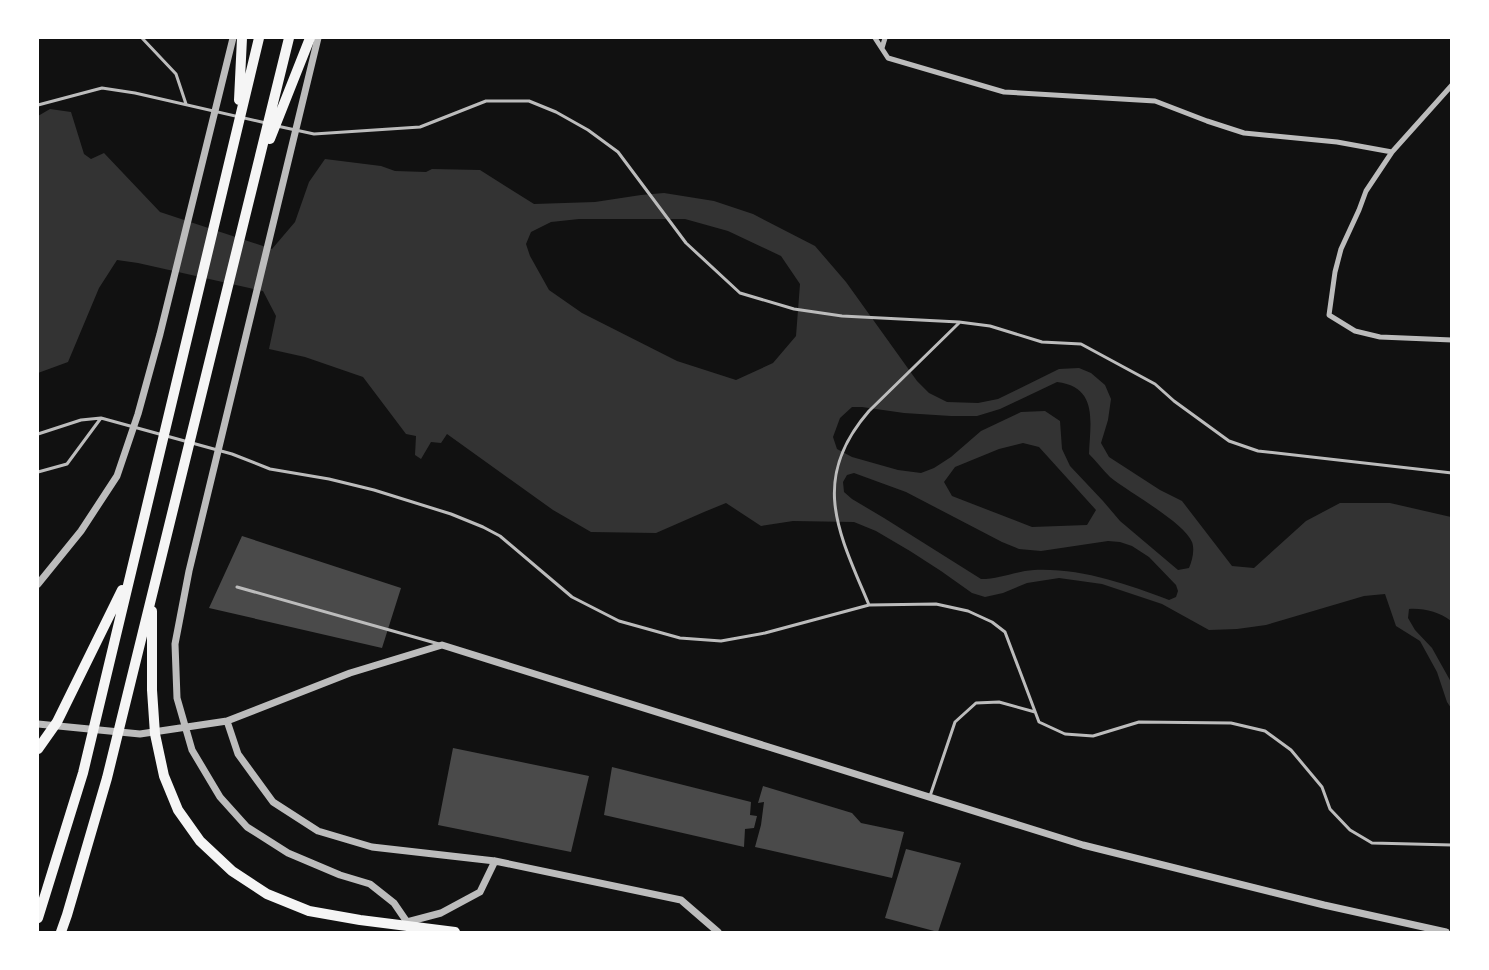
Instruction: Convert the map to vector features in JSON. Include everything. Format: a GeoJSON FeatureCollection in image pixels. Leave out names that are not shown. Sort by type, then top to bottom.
{"type":"FeatureCollection","features":[{"type":"Feature","properties":{"kind":"highway"},"geometry":{"type":"LineString","coordinates":[[238,126],[242,38]]}},
{"type":"Feature","properties":{"kind":"highway"},"geometry":{"type":"LineString","coordinates":[[38,918],[83,773],[259,38]]}},
{"type":"Feature","properties":{"kind":"highway"},"geometry":{"type":"LineString","coordinates":[[61,932],[68,915],[107,778],[289,38]]}},
{"type":"Feature","properties":{"kind":"highway"},"geometry":{"type":"LineString","coordinates":[[257,172],[310,38]]}},
{"type":"Feature","properties":{"kind":"highway"},"geometry":{"type":"LineString","coordinates":[[38,749],[60,715],[130,573]]}},
{"type":"Feature","properties":{"kind":"highway"},"geometry":{"type":"LineString","coordinates":[[152,595],[152,690],[157,742],[164,776],[178,810],[200,840],[232,872],[267,894],[309,911],[452,932]]}},
{"type":"Feature","properties":{"kind":"street"},"geometry":{"type":"LineString","coordinates":[[38,584],[82,531],[117,476],[138,414],[158,343],[233,38]]}},
{"type":"Feature","properties":{"kind":"street"},"geometry":{"type":"LineString","coordinates":[[318,38],[189,572],[175,644],[177,698],[192,750],[220,797],[247,827],[288,853],[340,875],[370,884],[394,903],[407,922],[410,932]]}},
{"type":"Feature","properties":{"kind":"street"},"geometry":{"type":"LineString","coordinates":[[875,38],[888,58],[1004,92],[1154,101],[1208,122],[1244,133],[1337,142],[1392,152]]}},
{"type":"Feature","properties":{"kind":"street"},"geometry":{"type":"LineString","coordinates":[[882,48],[885,38]]}},
{"type":"Feature","properties":{"kind":"street"},"geometry":{"type":"LineString","coordinates":[[1452,85],[1392,152],[1366,191],[1341,249],[1335,272],[1329,315],[1355,331],[1380,337],[1452,340]]}},
{"type":"Feature","properties":{"kind":"street"},"geometry":{"type":"LineString","coordinates":[[38,724],[140,734],[227,721],[350,673],[442,645],[1083,845],[1324,905],[1446,932]]}},
{"type":"Feature","properties":{"kind":"street"},"geometry":{"type":"LineString","coordinates":[[227,721],[238,754],[273,802],[318,831],[372,847],[496,861],[681,900],[718,932]]}},
{"type":"Feature","properties":{"kind":"street"},"geometry":{"type":"LineString","coordinates":[[407,922],[441,913],[480,892],[496,861]]}},
{"type":"Feature","properties":{"kind":"lane"},"geometry":{"type":"LineString","coordinates":[[142,38],[176,74],[186,105]]}},
{"type":"Feature","properties":{"kind":"lane"},"geometry":{"type":"LineString","coordinates":[[38,105],[102,88],[135,93],[314,134],[420,127],[486,101],[529,101],[556,112],[588,130],[618,152],[686,243],[740,293],[794,309],[842,316],[959,322],[990,326],[1042,342],[1082,344],[1155,384],[1174,401],[1229,441],[1258,451],[1452,472]]}},
{"type":"Feature","properties":{"kind":"lane"},"geometry":{"type":"LineString","coordinates":[[869,606],[838,526],[834,499],[835,476],[844,448],[856,426],[959,322]]}},
{"type":"Feature","properties":{"kind":"lane"},"geometry":{"type":"LineString","coordinates":[[38,434],[81,420],[102,418],[232,454],[270,469],[329,479],[451,514],[483,526],[500,536],[572,597],[619,621],[680,638],[721,641],[765,633],[869,606],[936,604],[968,611],[992,622],[1005,632],[1039,722],[1064,734],[1093,736],[1139,722],[1231,723],[1265,730],[1291,750],[1322,787],[1330,809],[1350,830],[1372,843],[1452,845]]}},
{"type":"Feature","properties":{"kind":"lane"},"geometry":{"type":"LineString","coordinates":[[38,472],[67,464],[102,418]]}},
{"type":"Feature","properties":{"kind":"lane"},"geometry":{"type":"LineString","coordinates":[[237,587],[442,645]]}},
{"type":"Feature","properties":{"kind":"lane"},"geometry":{"type":"LineString","coordinates":[[930,797],[955,722],[976,703],[999,702],[1035,712]]}},
{"type":"Feature","properties":{"kind":"shaded area"},"geometry":{"type":"Polygon","coordinates":[[[50,109],[71,112],[84,154],[91,159],[104,153],[160,212],[272,249],[295,222],[309,182],[325,159],[381,166],[395,171],[426,172],[432,169],[480,170],[534,204],[595,202],[664,193],[714,201],[753,214],[815,246],[846,282],[917,381],[929,393],[947,402],[978,403],[998,399],[1059,369],[1079,368],[1091,373],[1105,385],[1111,399],[1108,420],[1101,443],[1109,457],[1160,490],[1182,501],[1232,566],[1254,568],[1306,521],[1340,503],[1390,503],[1451,517],[1451,621],[1431,611],[1420,609],[1409,609],[1408,618],[1415,630],[1432,648],[1451,682],[1451,708],[1447,702],[1437,672],[1420,641],[1396,626],[1385,594],[1364,596],[1266,625],[1209,630],[1162,604],[1102,584],[1059,578],[1027,583],[1003,593],[985,597],[972,593],[941,571],[876,531],[854,522],[793,521],[761,526],[726,503],[656,533],[591,532],[553,510],[447,434],[441,443],[431,442],[421,459],[415,455],[416,436],[406,434],[363,377],[305,357],[269,349],[276,316],[263,291],[117,260],[99,288],[68,362],[38,373],[38,116],[50,109]],[[579,219],[551,222],[531,232],[526,244],[530,256],[549,290],[582,313],[677,361],[736,380],[773,363],[796,336],[800,284],[781,256],[728,231],[685,219],[579,219]],[[1057,382],[1000,409],[977,416],[951,416],[852,407],[840,418],[833,437],[837,449],[852,457],[898,470],[921,473],[934,468],[951,457],[981,431],[1021,412],[1045,411],[1060,421],[1062,449],[1070,466],[1120,521],[1178,570],[1189,568],[1193,548],[1187,534],[1167,517],[1110,477],[1089,454],[1089,408],[1086,399],[1080,391],[1070,385],[1057,382]],[[1023,443],[999,449],[955,467],[944,482],[952,496],[1032,527],[1087,525],[1096,510],[1039,447],[1023,443]],[[854,473],[847,475],[843,482],[844,492],[852,499],[981,579],[1034,570],[1052,570],[1103,578],[1169,600],[1176,597],[1178,591],[1176,585],[1149,557],[1132,546],[1108,541],[1041,551],[1019,549],[906,492],[854,473]]]}},
{"type":"Feature","properties":{"kind":"building"},"geometry":{"type":"Polygon","coordinates":[[[242,536],[401,588],[382,648],[209,608],[242,536]]]}},
{"type":"Feature","properties":{"kind":"building"},"geometry":{"type":"Polygon","coordinates":[[[453,748],[589,776],[571,852],[438,825],[453,748]]]}},
{"type":"Feature","properties":{"kind":"building"},"geometry":{"type":"Polygon","coordinates":[[[612,767],[751,802],[750,815],[757,816],[754,828],[745,829],[744,847],[604,815],[612,767]]]}},
{"type":"Feature","properties":{"kind":"building"},"geometry":{"type":"Polygon","coordinates":[[[763,786],[852,813],[861,823],[904,832],[892,878],[755,847],[761,825],[764,802],[758,803],[763,786]]]}},
{"type":"Feature","properties":{"kind":"building"},"geometry":{"type":"Polygon","coordinates":[[[906,849],[961,863],[938,932],[885,918],[906,849]]]}}]}
